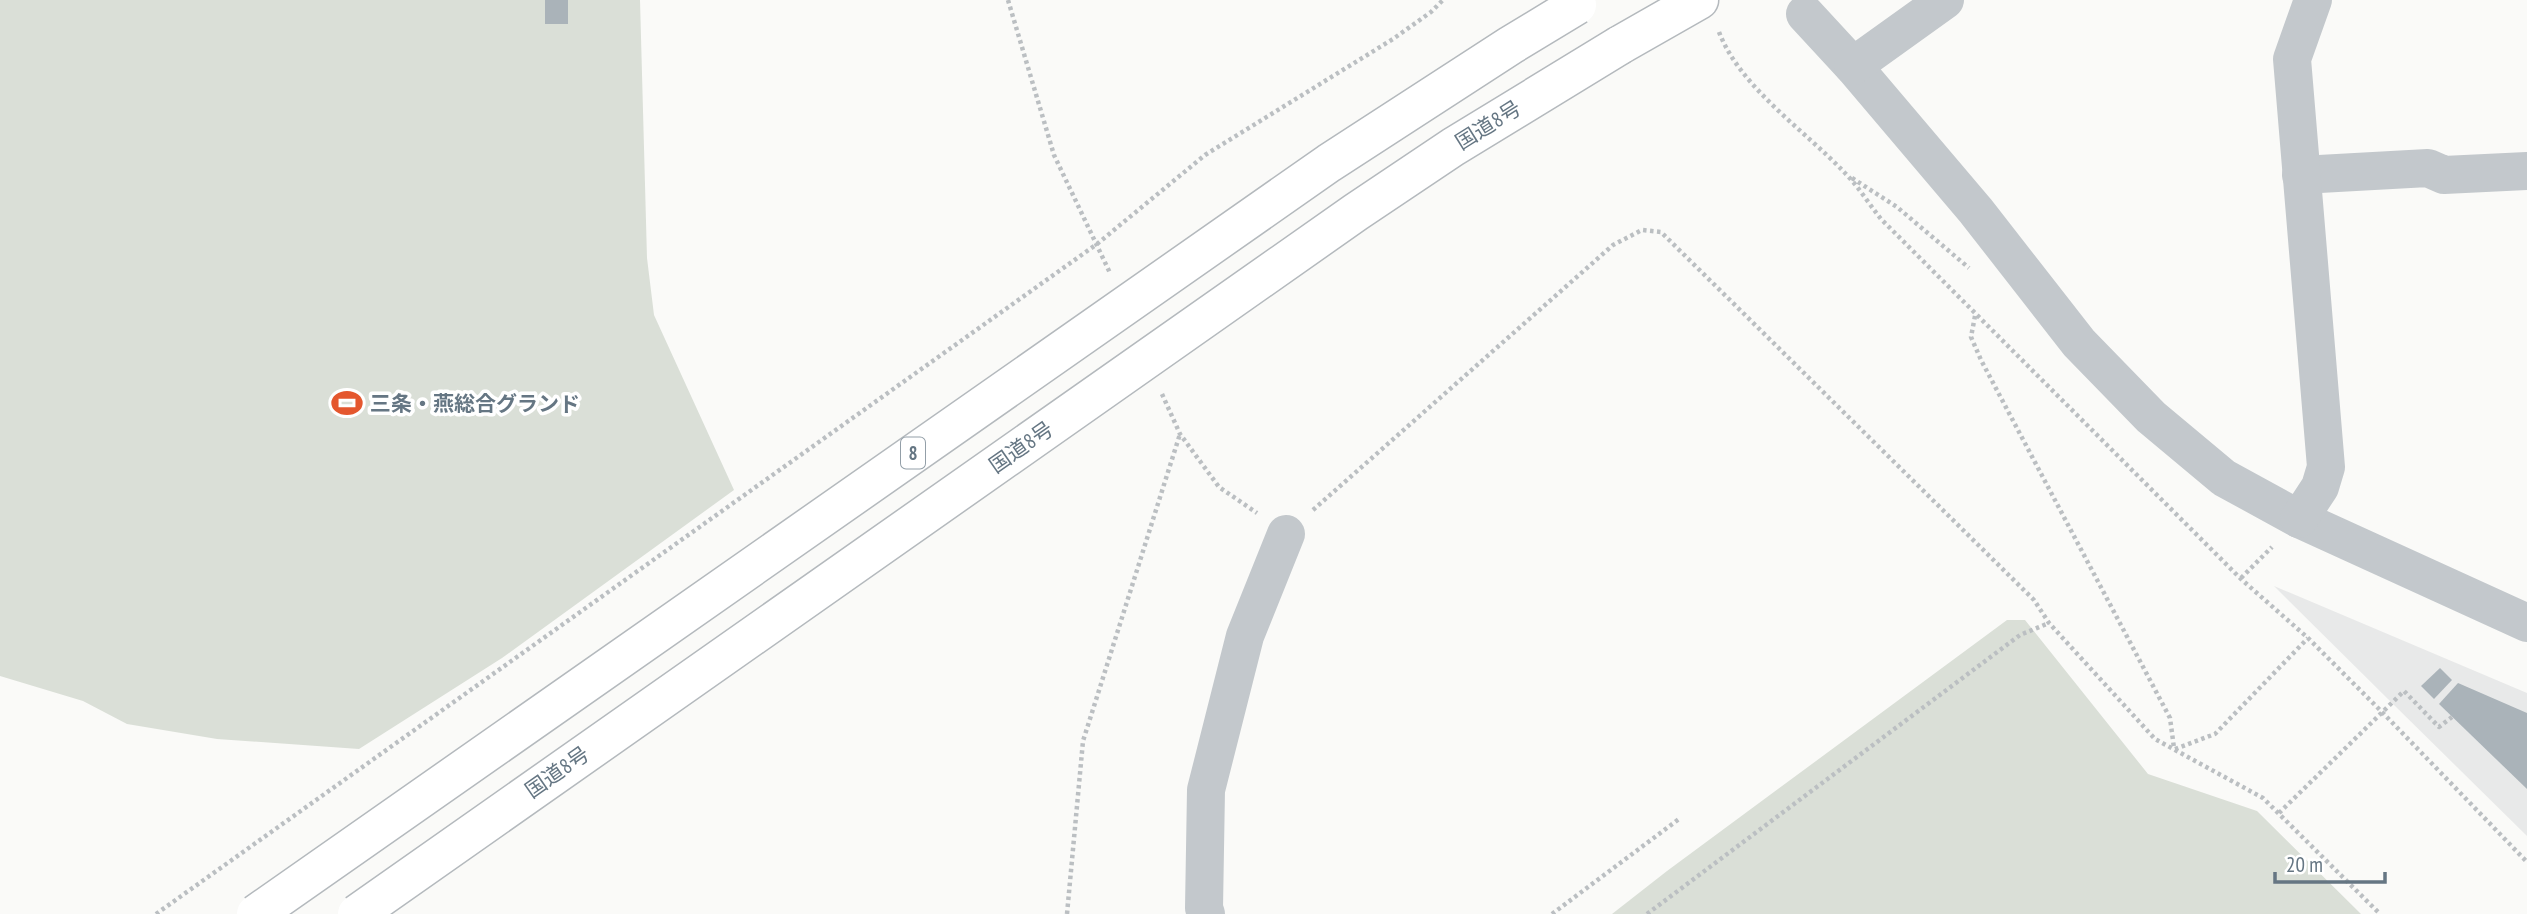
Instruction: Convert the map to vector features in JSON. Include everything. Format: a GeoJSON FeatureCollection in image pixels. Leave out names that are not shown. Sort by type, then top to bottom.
{"type":"FeatureCollection","features":[{"type":"Feature","properties":{"kind":"highway","name":"8"},"geometry":{"type":"LineString","coordinates":[[256,914],[1329,163],[1581,2]]}},
{"type":"Feature","properties":{"kind":"highway","name":"国道8号"},"geometry":{"type":"LineString","coordinates":[[357,914],[1300,251],[1453,147],[1620,45],[1708,14]]}},
{"type":"Feature","properties":{"kind":"street"},"geometry":{"type":"LineString","coordinates":[[1853,66],[1945,0]]}},
{"type":"Feature","properties":{"kind":"street"},"geometry":{"type":"LineString","coordinates":[[2290,529],[2320,486],[2326,467],[2292,59],[2313,0]]}},
{"type":"Feature","properties":{"kind":"street"},"geometry":{"type":"LineString","coordinates":[[1805,14],[1853,66],[1976,211],[2079,343],[2151,417],[2290,529],[2527,623]]}},
{"type":"Feature","properties":{"kind":"street"},"geometry":{"type":"LineString","coordinates":[[2301,175],[2428,168],[2444,175],[2527,171]]}},
{"type":"Feature","properties":{"kind":"street"},"geometry":{"type":"LineString","coordinates":[[1206,914],[1206,790],[1245,636],[1286,534]]}},
{"type":"Feature","properties":{"kind":"path"},"geometry":{"type":"LineString","coordinates":[[156,914],[1122,226],[1205,155],[1393,39],[1432,12],[1443,0]]}},
{"type":"Feature","properties":{"kind":"path"},"geometry":{"type":"LineString","coordinates":[[1708,14],[1726,49],[1754,85],[1846,174],[1881,219],[2241,579],[2308,638],[2527,862]]}},
{"type":"Feature","properties":{"kind":"path"},"geometry":{"type":"LineString","coordinates":[[1846,174],[1897,207],[1971,269]]}},
{"type":"Feature","properties":{"kind":"path"},"geometry":{"type":"LineString","coordinates":[[1286,534],[1613,245],[1642,230],[1661,232],[2034,600],[2049,623],[2155,739],[2263,798],[2380,914]]}},
{"type":"Feature","properties":{"kind":"path"},"geometry":{"type":"LineString","coordinates":[[1975,315],[1971,337],[1981,360],[2170,718],[2174,749]]}},
{"type":"Feature","properties":{"kind":"path"},"geometry":{"type":"LineString","coordinates":[[1067,914],[1083,741],[1180,434]]}},
{"type":"Feature","properties":{"kind":"path"},"geometry":{"type":"LineString","coordinates":[[2241,579],[2290,529]]}},
{"type":"Feature","properties":{"kind":"path"},"geometry":{"type":"LineString","coordinates":[[1647,914],[2020,635],[2049,623]]}},
{"type":"Feature","properties":{"kind":"path"},"geometry":{"type":"LineString","coordinates":[[2174,749],[2215,734],[2308,638]]}},
{"type":"Feature","properties":{"kind":"path"},"geometry":{"type":"LineString","coordinates":[[2279,813],[2404,691],[2439,727],[2452,717]]}},
{"type":"Feature","properties":{"kind":"path"},"geometry":{"type":"LineString","coordinates":[[1552,914],[1679,819]]}},
{"type":"Feature","properties":{"kind":"shaded area","name":"三条・燕総合グランド"},"geometry":{"type":"Polygon","coordinates":[[[0,0],[640,0],[647,258],[654,315],[734,490],[502,658],[359,749],[217,739],[127,724],[83,701],[0,676],[0,0]]]}},
{"type":"Feature","properties":{"kind":"shaded area"},"geometry":{"type":"Polygon","coordinates":[[[2274,586],[2527,693],[2527,836],[2392,703],[2274,586]]]}},
{"type":"Feature","properties":{"kind":"shaded area"},"geometry":{"type":"Polygon","coordinates":[[[2007,620],[2025,620],[2148,774],[2257,811],[2361,914],[1612,914],[1667,871],[2007,620]]]}},
{"type":"Feature","properties":{"kind":"building"},"geometry":{"type":"Polygon","coordinates":[[[545,0],[568,0],[568,24],[545,24],[545,0]]]}},
{"type":"Feature","properties":{"kind":"building"},"geometry":{"type":"Polygon","coordinates":[[[2440,668],[2452,680],[2434,699],[2421,686],[2440,668]]]}},
{"type":"Feature","properties":{"kind":"building"},"geometry":{"type":"Polygon","coordinates":[[[2458,683],[2527,713],[2527,789],[2439,704],[2458,683]]]}},
{"type":"Feature","properties":{"kind":"place","name":"三条・燕総合グランド"},"geometry":{"type":"Point","coordinates":[347,403]}}]}
